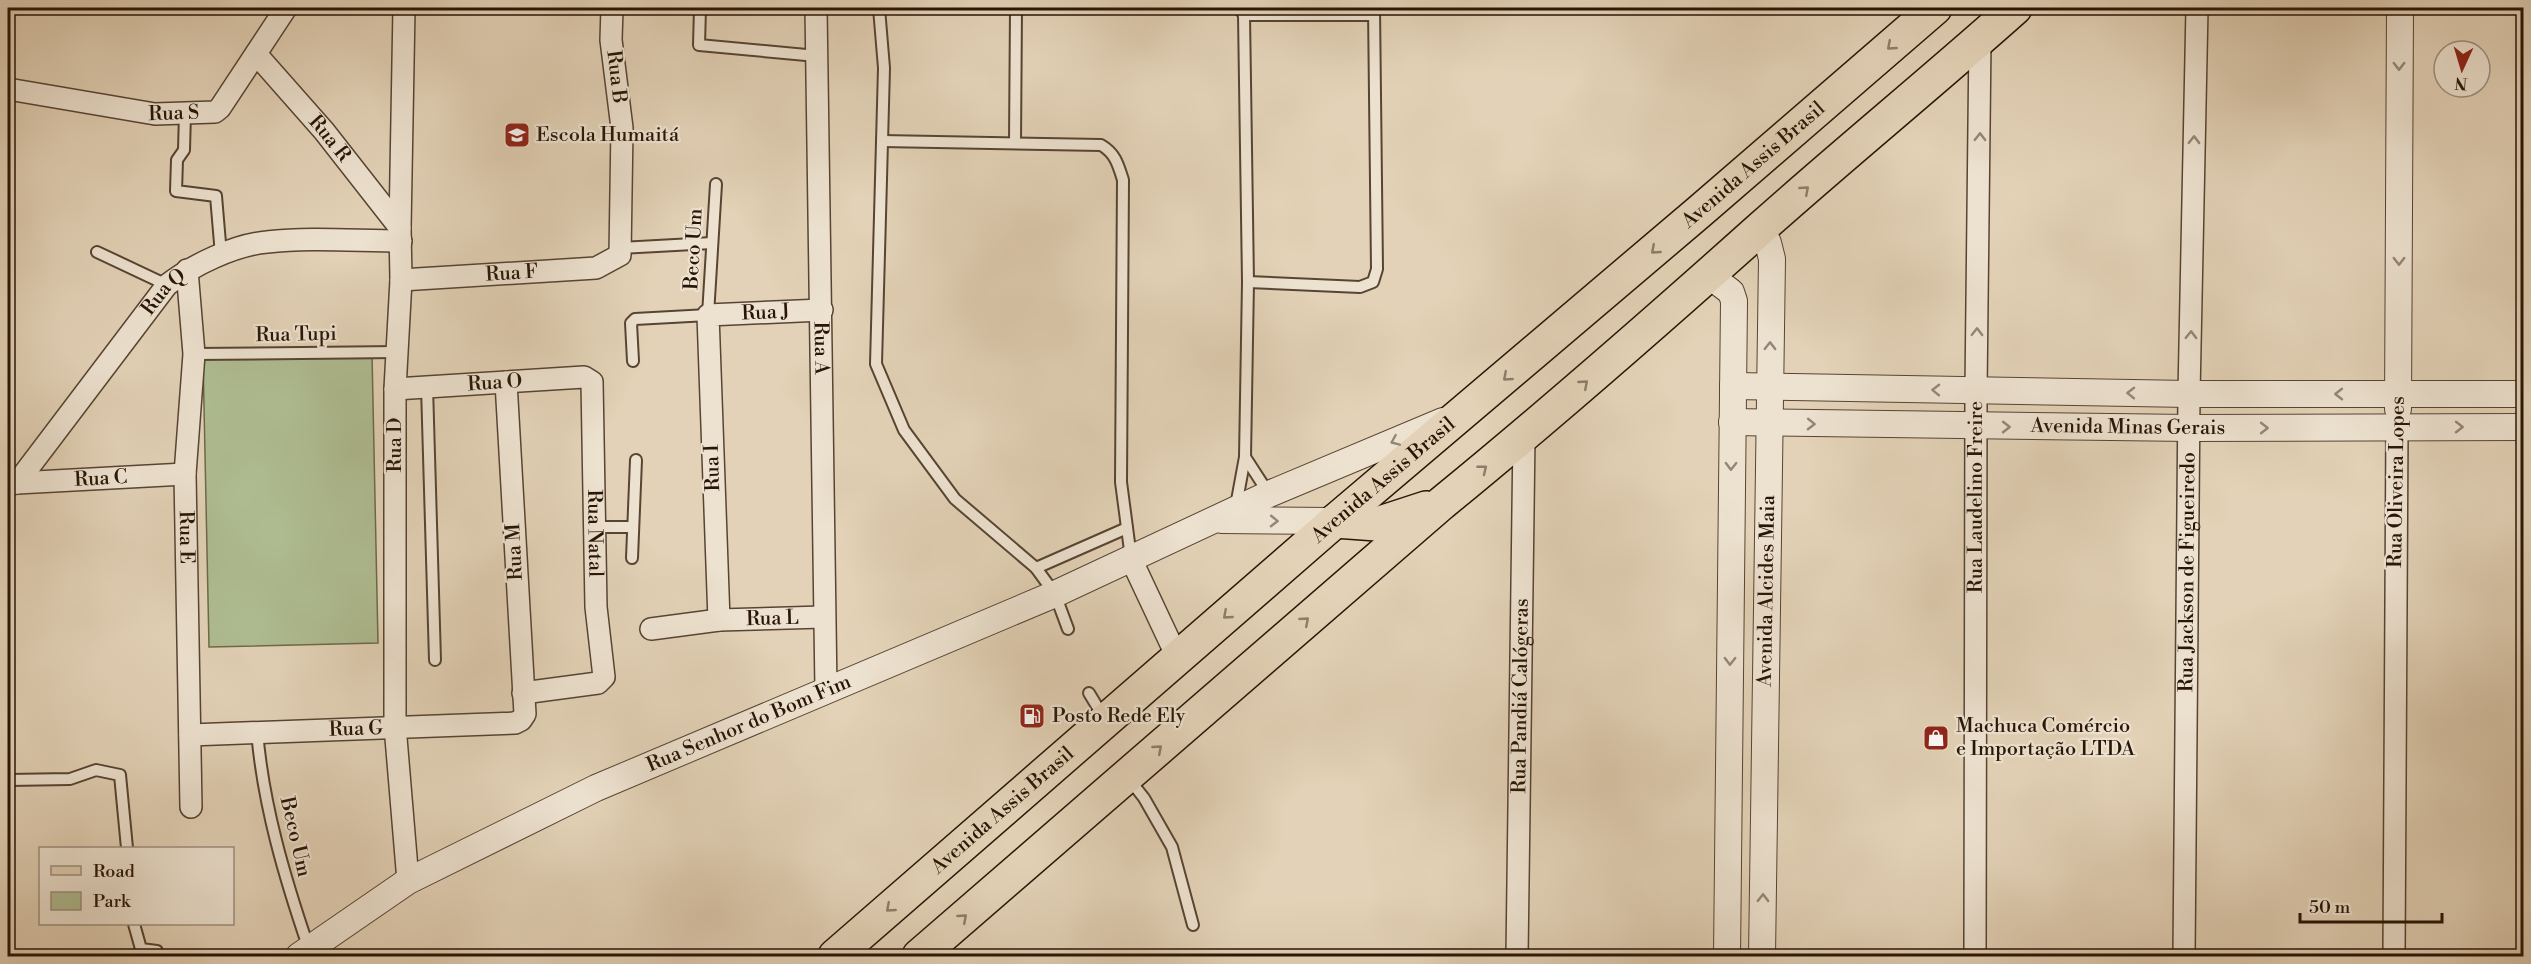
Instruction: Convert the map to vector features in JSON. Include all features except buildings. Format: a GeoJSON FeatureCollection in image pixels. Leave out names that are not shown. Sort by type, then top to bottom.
{"type":"FeatureCollection","features":[{"type":"Feature","properties":{"kind":"main road","name":"Avenida Assis Brasil"},"geometry":{"type":"LineString","coordinates":[[835,957],[1335,521],[1468,410],[1935,8]]}},
{"type":"Feature","properties":{"kind":"main road"},"geometry":{"type":"LineString","coordinates":[[919,957],[1442,503],[1524,436],[1710,276],[1761,228],[2015,8]]}},
{"type":"Feature","properties":{"kind":"main road"},"geometry":{"type":"LineString","coordinates":[[1699,212],[1761,228]]}},
{"type":"Feature","properties":{"kind":"main road"},"geometry":{"type":"LineString","coordinates":[[1335,521],[1377,524],[1442,503]]}},
{"type":"Feature","properties":{"kind":"street","name":"Rua S"},"geometry":{"type":"LineString","coordinates":[[8,90],[155,114],[218,110],[286,8]]}},
{"type":"Feature","properties":{"kind":"street","name":"Rua D"},"geometry":{"type":"LineString","coordinates":[[404,8],[401,280],[395,389],[395,726],[408,881]]}},
{"type":"Feature","properties":{"kind":"street","name":"Rua B"},"geometry":{"type":"LineString","coordinates":[[612,8],[611,40],[622,128],[620,251]]}},
{"type":"Feature","properties":{"kind":"street","name":"Rua A"},"geometry":{"type":"LineString","coordinates":[[816,8],[822,310],[823,618],[826,690]]}},
{"type":"Feature","properties":{"kind":"street","name":"Rua Jackson de Figueiredo"},"geometry":{"type":"LineString","coordinates":[[2184,957],[2197,8]]}},
{"type":"Feature","properties":{"kind":"street","name":"Rua Oliveira Lopes"},"geometry":{"type":"LineString","coordinates":[[2394,957],[2400,8]]}},
{"type":"Feature","properties":{"kind":"street","name":"Rua Laudelino Freire"},"geometry":{"type":"LineString","coordinates":[[1975,957],[1976,390],[1980,39]]}},
{"type":"Feature","properties":{"kind":"street","name":"Rua R"},"geometry":{"type":"LineString","coordinates":[[256,54],[324,131],[400,235]]}},
{"type":"Feature","properties":{"kind":"street","name":"Avenida Alcides Maia"},"geometry":{"type":"LineString","coordinates":[[1761,228],[1772,259],[1762,957]]}},
{"type":"Feature","properties":{"kind":"street","name":"Rua Q"},"geometry":{"type":"LineString","coordinates":[[12,484],[167,285],[187,270],[221,255],[266,242],[400,235]]}},
{"type":"Feature","properties":{"kind":"street","name":"Rua F"},"geometry":{"type":"LineString","coordinates":[[401,280],[596,268],[620,251]]}},
{"type":"Feature","properties":{"kind":"street","name":"Rua E"},"geometry":{"type":"LineString","coordinates":[[187,270],[194,354],[185,474],[192,807]]}},
{"type":"Feature","properties":{"kind":"street","name":"Avenida Alcides Maia"},"geometry":{"type":"LineString","coordinates":[[1710,276],[1731,292],[1734,301],[1727,957]]}},
{"type":"Feature","properties":{"kind":"street","name":"Rua J"},"geometry":{"type":"LineString","coordinates":[[708,315],[822,310]]}},
{"type":"Feature","properties":{"kind":"street","name":"Rua I"},"geometry":{"type":"LineString","coordinates":[[708,315],[719,620]]}},
{"type":"Feature","properties":{"kind":"street","name":"Rua O"},"geometry":{"type":"LineString","coordinates":[[395,389],[584,377],[591,379],[593,384]]}},
{"type":"Feature","properties":{"kind":"street","name":"Rua M"},"geometry":{"type":"LineString","coordinates":[[506,382],[525,714],[521,720]]}},
{"type":"Feature","properties":{"kind":"street","name":"Rua Natal"},"geometry":{"type":"LineString","coordinates":[[523,693],[598,683],[603,680],[596,607],[593,384]]}},
{"type":"Feature","properties":{"kind":"street","name":"Avenida Minas Gerais"},"geometry":{"type":"LineString","coordinates":[[1733,386],[2190,394],[2523,394]]}},
{"type":"Feature","properties":{"kind":"street","name":"Rua Senhor do Bom Fim"},"geometry":{"type":"LineString","coordinates":[[304,953],[408,881],[596,788],[1055,594],[1269,494],[1468,410]]}},
{"type":"Feature","properties":{"kind":"street","name":"Avenida Minas Gerais"},"geometry":{"type":"LineString","coordinates":[[1732,422],[1977,427],[2523,427]]}},
{"type":"Feature","properties":{"kind":"street","name":"Rua Pandiá Calógeras"},"geometry":{"type":"LineString","coordinates":[[1517,957],[1524,436]]}},
{"type":"Feature","properties":{"kind":"street","name":"Rua C"},"geometry":{"type":"LineString","coordinates":[[12,484],[185,474]]}},
{"type":"Feature","properties":{"kind":"street","name":"Rua Senhor do Bom Fim"},"geometry":{"type":"LineString","coordinates":[[1226,515],[1335,521]]}},
{"type":"Feature","properties":{"kind":"street"},"geometry":{"type":"LineString","coordinates":[[1131,559],[1178,659]]}},
{"type":"Feature","properties":{"kind":"street","name":"Rua L"},"geometry":{"type":"LineString","coordinates":[[651,629],[719,620],[823,618]]}},
{"type":"Feature","properties":{"kind":"street","name":"Rua G"},"geometry":{"type":"LineString","coordinates":[[190,735],[515,723],[521,720]]}},
{"type":"Feature","properties":{"kind":"lane"},"geometry":{"type":"LineString","coordinates":[[700,8],[699,45],[817,56]]}},
{"type":"Feature","properties":{"kind":"lane"},"geometry":{"type":"LineString","coordinates":[[879,8],[884,68],[876,364],[904,430],[955,499],[1036,568],[1055,594],[1068,628]]}},
{"type":"Feature","properties":{"kind":"lane"},"geometry":{"type":"LineString","coordinates":[[1015,142],[1016,8]]}},
{"type":"Feature","properties":{"kind":"lane"},"geometry":{"type":"LineString","coordinates":[[1226,515],[1245,457],[1248,282],[1241,11],[1374,11],[1377,269],[1373,282],[1360,287],[1248,282]]}},
{"type":"Feature","properties":{"kind":"lane"},"geometry":{"type":"LineString","coordinates":[[185,113],[184,150],[177,160],[176,191],[216,196],[221,255]]}},
{"type":"Feature","properties":{"kind":"lane"},"geometry":{"type":"LineString","coordinates":[[882,141],[1101,145],[1110,150],[1117,160],[1123,180],[1121,482],[1131,559]]}},
{"type":"Feature","properties":{"kind":"lane","name":"Beco Um"},"geometry":{"type":"LineString","coordinates":[[708,315],[716,184]]}},
{"type":"Feature","properties":{"kind":"lane"},"geometry":{"type":"LineString","coordinates":[[620,251],[712,243]]}},
{"type":"Feature","properties":{"kind":"lane"},"geometry":{"type":"LineString","coordinates":[[97,252],[167,285]]}},
{"type":"Feature","properties":{"kind":"lane"},"geometry":{"type":"LineString","coordinates":[[633,361],[632,323],[635,318],[708,315]]}},
{"type":"Feature","properties":{"kind":"lane","name":"Rua Tupi"},"geometry":{"type":"LineString","coordinates":[[194,354],[398,352]]}},
{"type":"Feature","properties":{"kind":"lane"},"geometry":{"type":"LineString","coordinates":[[427,387],[435,660]]}},
{"type":"Feature","properties":{"kind":"lane"},"geometry":{"type":"LineString","coordinates":[[1245,457],[1269,494]]}},
{"type":"Feature","properties":{"kind":"lane"},"geometry":{"type":"LineString","coordinates":[[632,558],[636,460]]}},
{"type":"Feature","properties":{"kind":"lane"},"geometry":{"type":"LineString","coordinates":[[595,527],[633,527]]}},
{"type":"Feature","properties":{"kind":"lane"},"geometry":{"type":"LineString","coordinates":[[1036,568],[1126,528]]}},
{"type":"Feature","properties":{"kind":"lane"},"geometry":{"type":"LineString","coordinates":[[1089,693],[1106,721]]}},
{"type":"Feature","properties":{"kind":"lane","name":"Beco Um"},"geometry":{"type":"LineString","coordinates":[[257,731],[259,758],[285,880],[304,953]]}},
{"type":"Feature","properties":{"kind":"lane"},"geometry":{"type":"LineString","coordinates":[[8,780],[70,779],[96,770],[120,775],[127,847]]}},
{"type":"Feature","properties":{"kind":"lane"},"geometry":{"type":"LineString","coordinates":[[1127,776],[1144,798],[1172,847],[1193,925]]}},
{"type":"Feature","properties":{"kind":"lane"},"geometry":{"type":"LineString","coordinates":[[134,925],[141,949],[157,951],[159,957]]}},
{"type":"Feature","properties":{"kind":"green space"},"geometry":{"type":"Polygon","coordinates":[[[372,354],[378,643],[209,647],[203,357],[372,354]]]}},
{"type":"Feature","properties":{"kind":"place","name":"Escola Humaitá"},"geometry":{"type":"Point","coordinates":[517,135]}},
{"type":"Feature","properties":{"kind":"place","name":"Posto Rede Ely"},"geometry":{"type":"Point","coordinates":[1032,716]}},
{"type":"Feature","properties":{"kind":"place","name":"Machuca Comércio e Importação LTDA"},"geometry":{"type":"Point","coordinates":[1936,738]}}]}
